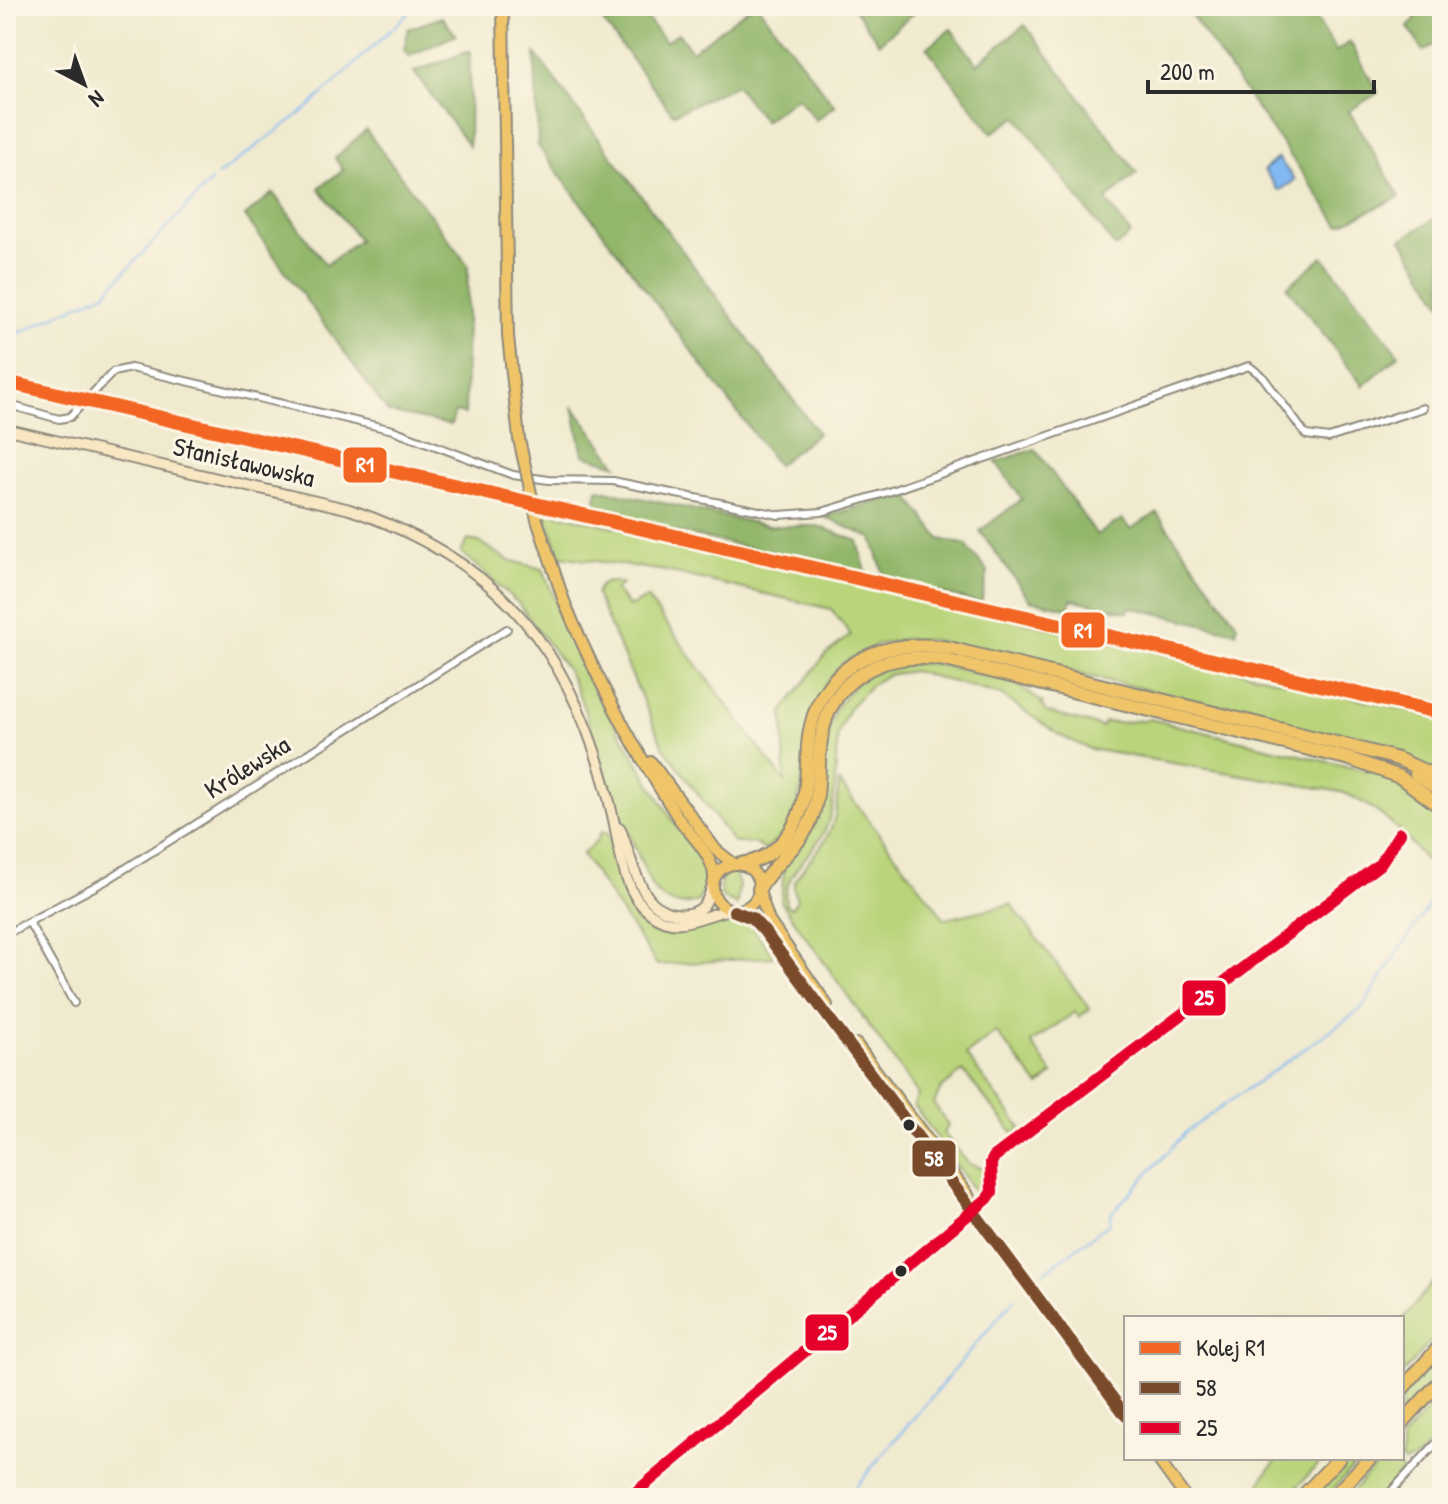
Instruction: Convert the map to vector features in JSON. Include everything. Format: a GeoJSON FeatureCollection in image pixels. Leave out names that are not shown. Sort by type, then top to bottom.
{"type":"FeatureCollection","features":[{"type":"Feature","properties":{"kind":"highway"},"geometry":{"type":"LineString","coordinates":[[738,864],[758,860],[776,849],[798,818],[805,791],[810,729],[826,692],[840,675],[859,660],[896,646],[937,646],[1381,755],[1408,763],[1442,779]]}},
{"type":"Feature","properties":{"kind":"highway"},"geometry":{"type":"LineString","coordinates":[[759,890],[767,875],[796,846],[811,818],[817,799],[823,728],[834,703],[843,689],[865,671],[902,657],[945,660],[1350,759],[1400,777],[1442,808]]}},
{"type":"Feature","properties":{"kind":"highway"},"geometry":{"type":"LineString","coordinates":[[1381,755],[1442,792]]}},
{"type":"Feature","properties":{"kind":"highway"},"geometry":{"type":"LineString","coordinates":[[1404,1387],[1442,1344]]}},
{"type":"Feature","properties":{"kind":"highway"},"geometry":{"type":"LineString","coordinates":[[1404,1421],[1442,1379]]}},
{"type":"Feature","properties":{"kind":"highway"},"geometry":{"type":"LineString","coordinates":[[1301,1498],[1337,1460]]}},
{"type":"Feature","properties":{"kind":"highway"},"geometry":{"type":"LineString","coordinates":[[1332,1498],[1368,1460]]}},
{"type":"Feature","properties":{"kind":"main road"},"geometry":{"type":"LineString","coordinates":[[503,6],[508,322],[519,439],[537,520],[564,601],[630,742],[714,872],[715,898],[759,924],[1124,1413]]}},
{"type":"Feature","properties":{"kind":"main road"},"geometry":{"type":"LineString","coordinates":[[602,686],[682,807],[716,850],[755,873],[765,913],[774,928],[967,1193],[974,1209]]}},
{"type":"Feature","properties":{"kind":"main road"},"geometry":{"type":"LineString","coordinates":[[713,883],[724,867],[738,864]]}},
{"type":"Feature","properties":{"kind":"main road"},"geometry":{"type":"LineString","coordinates":[[732,910],[750,906],[759,890]]}},
{"type":"Feature","properties":{"kind":"main road"},"geometry":{"type":"LineString","coordinates":[[1158,1460],[1186,1498]]}},
{"type":"Feature","properties":{"kind":"street"},"geometry":{"type":"LineString","coordinates":[[6,404],[59,419],[70,417],[113,372],[131,368],[393,430],[513,475],[549,480],[613,481],[779,515],[822,512],[888,492],[1249,366],[1263,377],[1306,435],[1329,438],[1423,408]]}},
{"type":"Feature","properties":{"kind":"street","name":"Stanisławowska"},"geometry":{"type":"LineString","coordinates":[[6,429],[348,509],[419,536],[448,553],[499,593],[535,634],[565,681],[590,742],[612,810]]}},
{"type":"Feature","properties":{"kind":"street","name":"Królewska"},"geometry":{"type":"LineString","coordinates":[[6,934],[30,924],[107,880],[507,629]]}},
{"type":"Feature","properties":{"kind":"street"},"geometry":{"type":"LineString","coordinates":[[612,810],[641,887],[656,906],[680,915],[696,912],[706,903],[713,883]]}},
{"type":"Feature","properties":{"kind":"street"},"geometry":{"type":"LineString","coordinates":[[612,810],[628,880],[645,909],[660,919],[682,924],[732,910]]}},
{"type":"Feature","properties":{"kind":"street"},"geometry":{"type":"LineString","coordinates":[[629,1498],[974,1209],[992,1192],[991,1163],[994,1157],[1380,864],[1400,833]]}},
{"type":"Feature","properties":{"kind":"street"},"geometry":{"type":"LineString","coordinates":[[30,924],[74,1003]]}},
{"type":"Feature","properties":{"kind":"street"},"geometry":{"type":"LineString","coordinates":[[1385,1498],[1442,1437]]}},
{"type":"Feature","properties":{"kind":"green space"},"geometry":{"type":"Polygon","coordinates":[[[638,6],[665,42],[678,33],[692,51],[752,6],[758,6],[835,106],[816,120],[797,97],[764,121],[736,85],[673,114],[592,7],[638,6]]]}},
{"type":"Feature","properties":{"kind":"green space"},"geometry":{"type":"Polygon","coordinates":[[[852,6],[922,6],[879,43],[852,6]]]}},
{"type":"Feature","properties":{"kind":"green space"},"geometry":{"type":"Polygon","coordinates":[[[1185,6],[1309,6],[1336,51],[1350,42],[1378,93],[1349,111],[1400,197],[1339,225],[1185,6]]]}},
{"type":"Feature","properties":{"kind":"green space"},"geometry":{"type":"Polygon","coordinates":[[[1426,6],[1442,6],[1442,40],[1423,51],[1408,27],[1426,6]]]}},
{"type":"Feature","properties":{"kind":"green space"},"geometry":{"type":"Polygon","coordinates":[[[442,17],[456,35],[409,56],[404,50],[408,29],[442,17]]]}},
{"type":"Feature","properties":{"kind":"green space"},"geometry":{"type":"Polygon","coordinates":[[[1025,25],[1137,173],[1106,200],[1131,234],[1115,247],[1017,117],[992,133],[927,48],[951,29],[977,64],[1025,25]]]}},
{"type":"Feature","properties":{"kind":"green space"},"geometry":{"type":"Polygon","coordinates":[[[470,51],[469,146],[414,72],[470,51]]]}},
{"type":"Feature","properties":{"kind":"green space"},"geometry":{"type":"Polygon","coordinates":[[[535,53],[818,433],[777,465],[538,146],[535,53]]]}},
{"type":"Feature","properties":{"kind":"green space"},"geometry":{"type":"Polygon","coordinates":[[[366,130],[468,265],[465,414],[455,412],[451,425],[388,412],[245,216],[273,193],[326,265],[359,240],[319,188],[343,170],[335,158],[366,130]]]}},
{"type":"Feature","properties":{"kind":"green space"},"geometry":{"type":"Polygon","coordinates":[[[1442,214],[1442,305],[1402,239],[1442,214]]]}},
{"type":"Feature","properties":{"kind":"green space"},"geometry":{"type":"Polygon","coordinates":[[[1323,257],[1399,355],[1363,386],[1287,287],[1323,257]]]}},
{"type":"Feature","properties":{"kind":"green space"},"geometry":{"type":"Polygon","coordinates":[[[573,406],[617,465],[583,455],[573,406]]]}},
{"type":"Feature","properties":{"kind":"green space"},"geometry":{"type":"Polygon","coordinates":[[[1035,449],[1097,535],[1122,519],[1130,529],[1157,513],[1237,624],[1236,632],[1130,607],[1128,612],[1071,599],[1068,608],[1030,600],[980,531],[1022,499],[996,462],[1035,449]]]}},
{"type":"Feature","properties":{"kind":"green space"},"geometry":{"type":"Polygon","coordinates":[[[598,489],[769,526],[818,526],[858,541],[866,573],[593,514],[598,489]]]}},
{"type":"Feature","properties":{"kind":"green space"},"geometry":{"type":"Polygon","coordinates":[[[906,493],[940,539],[967,545],[988,571],[981,603],[886,581],[872,538],[824,517],[906,493]]]}},
{"type":"Feature","properties":{"kind":"green space"},"geometry":{"type":"Polygon","coordinates":[[[545,511],[1442,718],[1442,775],[1226,708],[932,640],[903,639],[877,645],[843,663],[826,683],[796,808],[784,834],[765,850],[754,843],[734,843],[663,746],[596,594],[600,586],[614,582],[622,584],[615,590],[629,607],[647,598],[785,782],[783,711],[826,654],[851,635],[831,609],[666,571],[560,556],[545,511]]]}},
{"type":"Feature","properties":{"kind":"green space"},"geometry":{"type":"Polygon","coordinates":[[[468,540],[479,542],[508,560],[543,569],[569,636],[601,701],[673,821],[705,867],[705,887],[698,901],[672,903],[652,887],[616,803],[568,671],[518,603],[461,552],[468,540]]]}},
{"type":"Feature","properties":{"kind":"green space"},"geometry":{"type":"Polygon","coordinates":[[[933,663],[1013,682],[1043,703],[1046,712],[1102,727],[1104,722],[1150,719],[1387,776],[1409,788],[1442,815],[1442,881],[1386,819],[1373,808],[1342,792],[1090,749],[1061,736],[1001,695],[913,671],[887,675],[870,686],[849,708],[838,734],[830,818],[821,838],[793,874],[788,884],[786,905],[791,908],[797,901],[796,878],[830,831],[839,782],[945,919],[1011,904],[1090,1009],[1079,1017],[1075,1012],[1031,1043],[1053,1074],[1039,1086],[996,1032],[966,1055],[1021,1128],[1014,1134],[963,1071],[941,1089],[934,1103],[948,1126],[943,1133],[969,1164],[985,1169],[986,1189],[975,1192],[914,1105],[918,1094],[781,902],[782,867],[806,839],[823,751],[835,709],[858,681],[886,665],[933,663]]]}},
{"type":"Feature","properties":{"kind":"green space"},"geometry":{"type":"Polygon","coordinates":[[[601,832],[608,833],[623,886],[644,917],[658,927],[676,931],[696,929],[721,919],[749,923],[775,957],[657,965],[582,854],[596,842],[601,832]]]}},
{"type":"Feature","properties":{"kind":"green space"},"geometry":{"type":"Polygon","coordinates":[[[734,871],[739,885],[737,905],[723,898],[720,889],[723,878],[734,871]]]}},
{"type":"Feature","properties":{"kind":"green space"},"geometry":{"type":"Polygon","coordinates":[[[1442,1271],[1442,1329],[1404,1372],[1404,1318],[1442,1271]]]}},
{"type":"Feature","properties":{"kind":"green space"},"geometry":{"type":"Polygon","coordinates":[[[1442,1351],[1442,1371],[1404,1413],[1404,1394],[1442,1351]]]}},
{"type":"Feature","properties":{"kind":"green space"},"geometry":{"type":"Polygon","coordinates":[[[1442,1394],[1442,1432],[1416,1459],[1404,1463],[1401,1460],[1404,1460],[1404,1436],[1442,1394]]]}},
{"type":"Feature","properties":{"kind":"green space"},"geometry":{"type":"Polygon","coordinates":[[[1276,1460],[1322,1460],[1287,1498],[1254,1498],[1263,1477],[1276,1460]]]}},
{"type":"Feature","properties":{"kind":"green space"},"geometry":{"type":"Polygon","coordinates":[[[1343,1460],[1360,1460],[1325,1498],[1307,1498],[1343,1460]]]}},
{"type":"Feature","properties":{"kind":"green space"},"geometry":{"type":"Polygon","coordinates":[[[1381,1460],[1393,1460],[1402,1470],[1380,1498],[1346,1498],[1381,1460]]]}},
{"type":"Feature","properties":{"kind":"water"},"geometry":{"type":"Polygon","coordinates":[[[1278,158],[1295,180],[1279,191],[1264,170],[1278,158]]]}},
{"type":"Feature","properties":{"kind":"waterway"},"geometry":{"type":"LineString","coordinates":[[217,176],[309,107],[416,6]]}},
{"type":"Feature","properties":{"kind":"waterway"},"geometry":{"type":"LineString","coordinates":[[6,339],[105,293],[211,181]]}},
{"type":"Feature","properties":{"kind":"waterway"},"geometry":{"type":"LineString","coordinates":[[1044,1272],[1110,1223],[1110,1215],[1186,1132],[1361,1009],[1440,888]]}},
{"type":"Feature","properties":{"kind":"waterway"},"geometry":{"type":"LineString","coordinates":[[846,1498],[1015,1298]]}},
{"type":"Feature","properties":{"kind":"rail line","name":"R1"},"geometry":{"type":"LineString","coordinates":[[6,382],[1442,713]]}},
{"type":"Feature","properties":{"kind":"transit line","name":"25"},"geometry":{"type":"LineString","coordinates":[[629,1498],[987,1199],[992,1192],[991,1163],[994,1157],[1380,864],[1400,833]]}},
{"type":"Feature","properties":{"kind":"transit line","name":"58"},"geometry":{"type":"LineString","coordinates":[[734,911],[752,918],[764,931],[1124,1413]]}}]}
